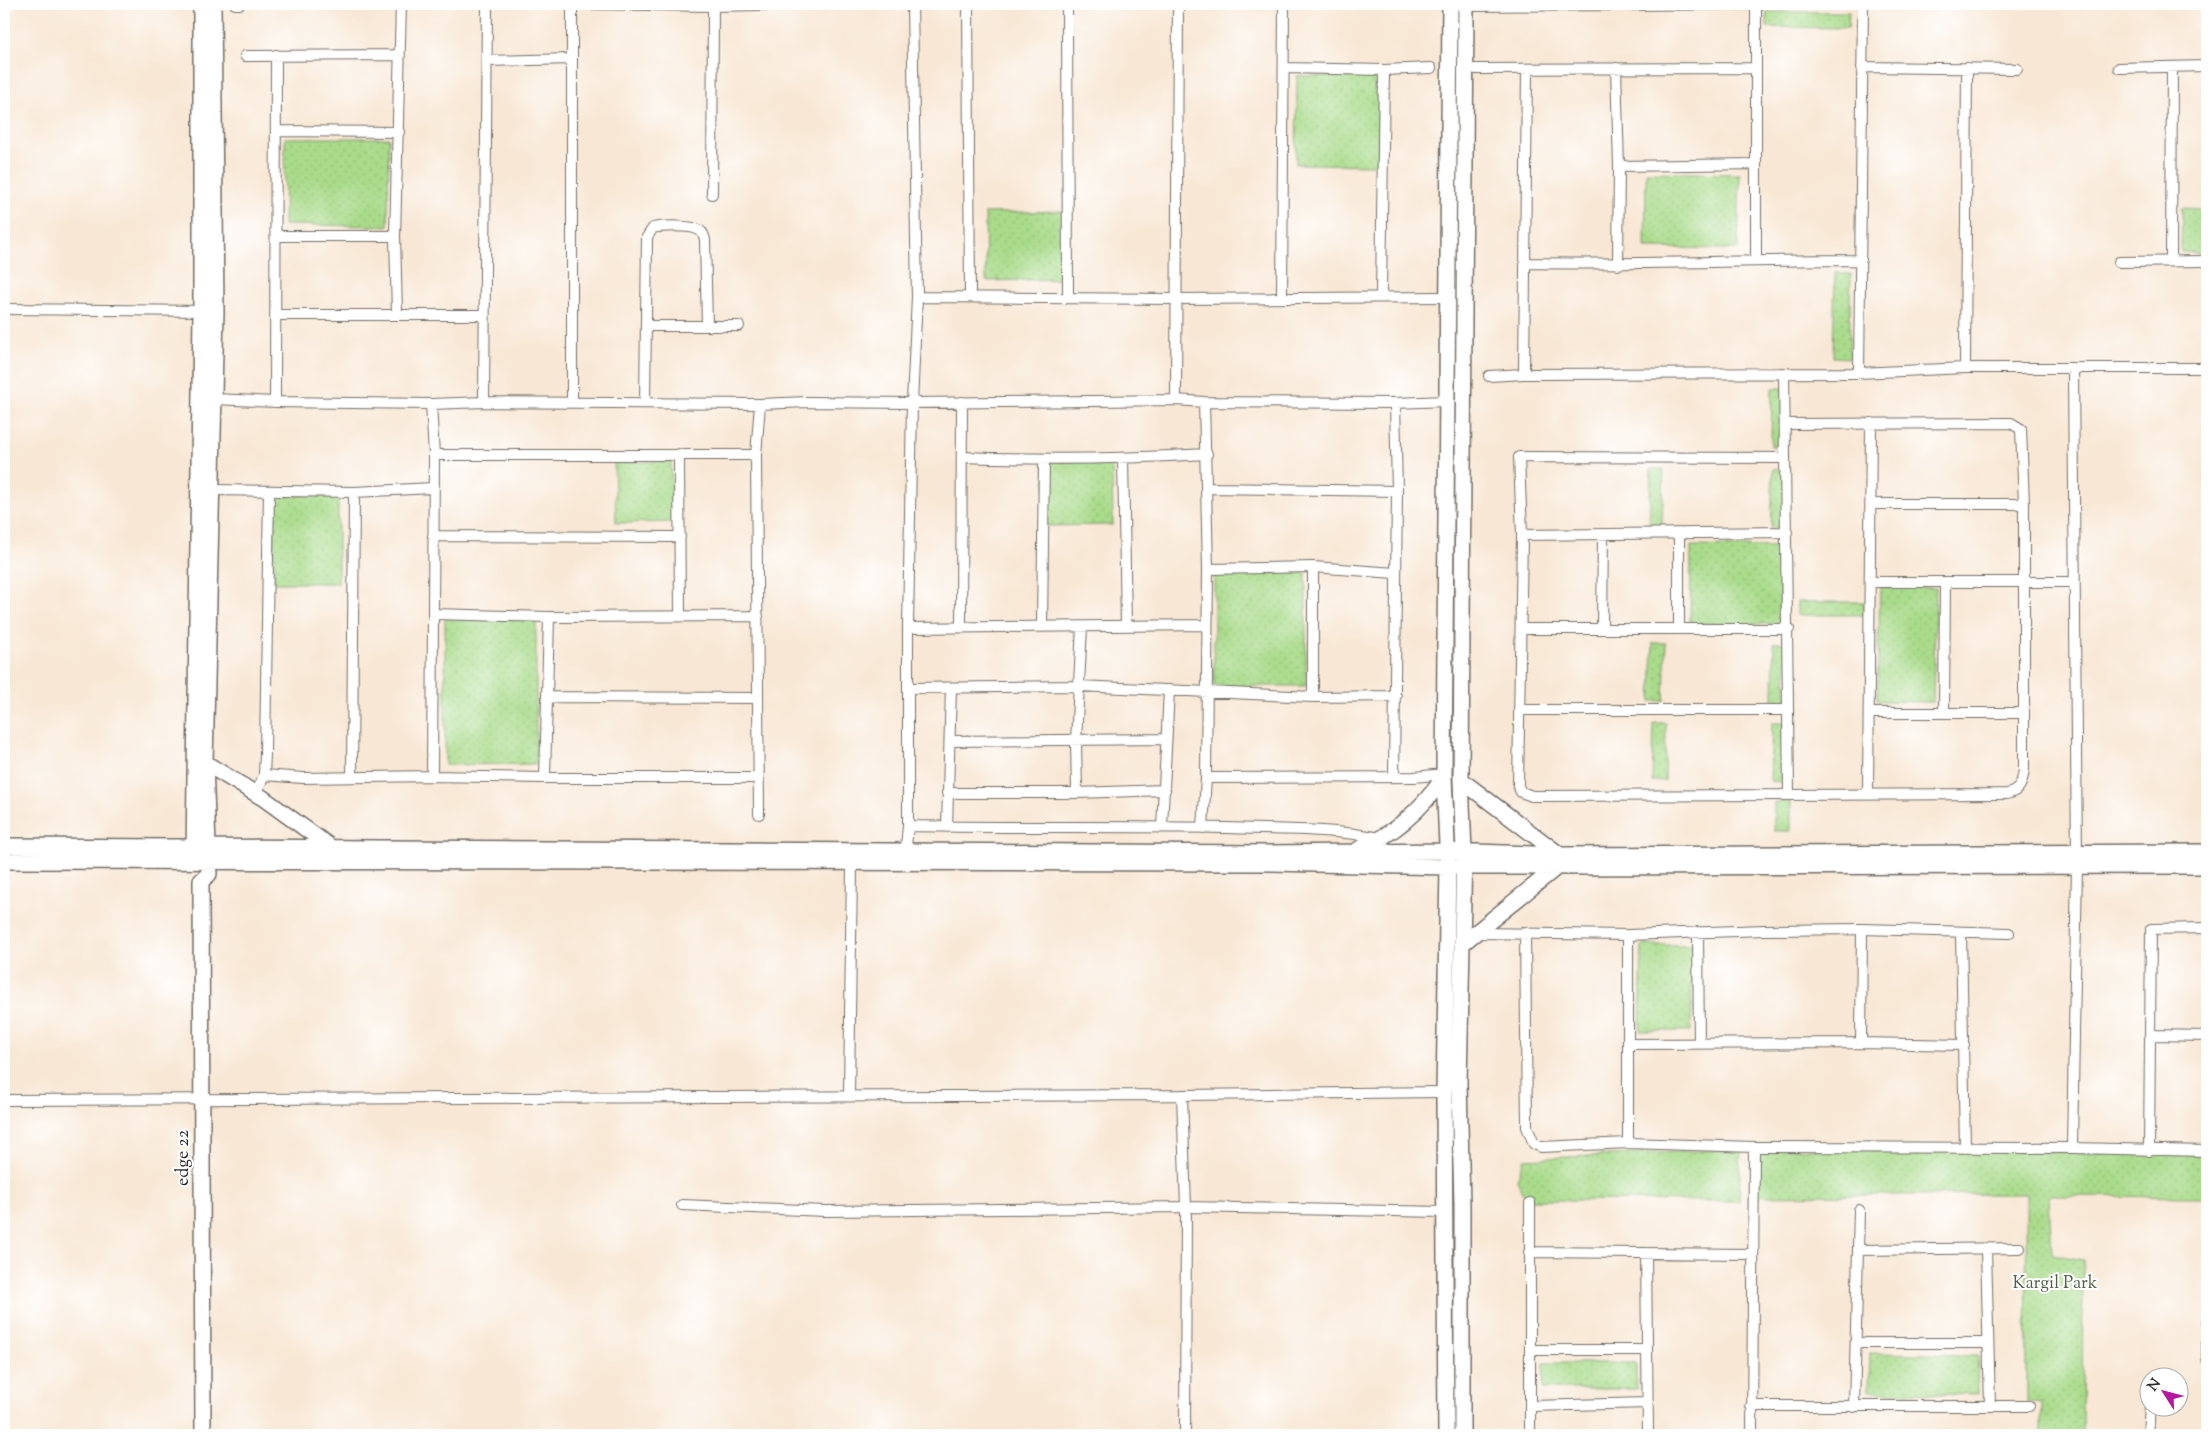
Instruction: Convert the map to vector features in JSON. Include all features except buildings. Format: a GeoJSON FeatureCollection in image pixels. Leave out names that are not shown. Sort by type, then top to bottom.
{"type":"FeatureCollection","features":[{"type":"Feature","properties":{"kind":"main road"},"geometry":{"type":"LineString","coordinates":[[201,4],[209,311],[215,399],[206,763],[201,854]]}},
{"type":"Feature","properties":{"kind":"main road"},"geometry":{"type":"LineString","coordinates":[[201,854],[213,4]]}},
{"type":"Feature","properties":{"kind":"main road"},"geometry":{"type":"LineString","coordinates":[[1450,4],[1444,776],[1447,851],[1458,862],[1463,943],[1459,1083],[1462,1205],[1462,1435]]}},
{"type":"Feature","properties":{"kind":"main road"},"geometry":{"type":"LineString","coordinates":[[1446,1435],[1444,1092],[1461,780],[1466,5]]}},
{"type":"Feature","properties":{"kind":"main road"},"geometry":{"type":"LineString","coordinates":[[206,763],[256,794],[332,848]]}},
{"type":"Feature","properties":{"kind":"main road"},"geometry":{"type":"LineString","coordinates":[[1353,852],[1380,838],[1412,815],[1428,799],[1444,776]]}},
{"type":"Feature","properties":{"kind":"main road"},"geometry":{"type":"LineString","coordinates":[[1461,780],[1558,861]]}},
{"type":"Feature","properties":{"kind":"main road"},"geometry":{"type":"LineString","coordinates":[[4,846],[201,854],[852,864],[905,857],[1447,851]]}},
{"type":"Feature","properties":{"kind":"main road"},"geometry":{"type":"LineString","coordinates":[[4,861],[332,848],[1271,864],[2076,858],[2207,852]]}},
{"type":"Feature","properties":{"kind":"main road","name":"edge 22"},"geometry":{"type":"LineString","coordinates":[[201,854],[195,874],[201,881],[203,1435]]}},
{"type":"Feature","properties":{"kind":"main road"},"geometry":{"type":"LineString","coordinates":[[2076,858],[2207,866]]}},
{"type":"Feature","properties":{"kind":"main road"},"geometry":{"type":"LineString","coordinates":[[1463,943],[1558,861]]}},
{"type":"Feature","properties":{"kind":"street"},"geometry":{"type":"LineString","coordinates":[[235,4],[240,4]]}},
{"type":"Feature","properties":{"kind":"street"},"geometry":{"type":"LineString","coordinates":[[397,314],[396,236],[401,4]]}},
{"type":"Feature","properties":{"kind":"street"},"geometry":{"type":"LineString","coordinates":[[484,402],[487,4]]}},
{"type":"Feature","properties":{"kind":"street"},"geometry":{"type":"LineString","coordinates":[[572,4],[572,404]]}},
{"type":"Feature","properties":{"kind":"street"},"geometry":{"type":"LineString","coordinates":[[588,4],[713,6],[797,4]]}},
{"type":"Feature","properties":{"kind":"street"},"geometry":{"type":"LineString","coordinates":[[905,857],[908,826],[908,628],[912,403],[918,297],[912,4]]}},
{"type":"Feature","properties":{"kind":"street"},"geometry":{"type":"LineString","coordinates":[[968,4],[970,297]]}},
{"type":"Feature","properties":{"kind":"street"},"geometry":{"type":"LineString","coordinates":[[1066,4],[1068,298]]}},
{"type":"Feature","properties":{"kind":"street"},"geometry":{"type":"LineString","coordinates":[[1176,400],[1178,4]]}},
{"type":"Feature","properties":{"kind":"street"},"geometry":{"type":"LineString","coordinates":[[1282,298],[1284,4]]}},
{"type":"Feature","properties":{"kind":"street"},"geometry":{"type":"LineString","coordinates":[[1466,5],[1758,4],[1756,260]]}},
{"type":"Feature","properties":{"kind":"street"},"geometry":{"type":"LineString","coordinates":[[1859,373],[1863,4]]}},
{"type":"Feature","properties":{"kind":"street"},"geometry":{"type":"LineString","coordinates":[[712,194],[713,6]]}},
{"type":"Feature","properties":{"kind":"street"},"geometry":{"type":"LineString","coordinates":[[245,56],[399,55]]}},
{"type":"Feature","properties":{"kind":"street"},"geometry":{"type":"LineString","coordinates":[[275,402],[277,236],[276,56]]}},
{"type":"Feature","properties":{"kind":"street"},"geometry":{"type":"LineString","coordinates":[[487,61],[572,59]]}},
{"type":"Feature","properties":{"kind":"street"},"geometry":{"type":"LineString","coordinates":[[2171,261],[2172,66]]}},
{"type":"Feature","properties":{"kind":"street"},"geometry":{"type":"LineString","coordinates":[[2119,68],[2207,66]]}},
{"type":"Feature","properties":{"kind":"street"},"geometry":{"type":"LineString","coordinates":[[1285,68],[1384,70],[1431,68]]}},
{"type":"Feature","properties":{"kind":"street"},"geometry":{"type":"LineString","coordinates":[[1616,68],[1619,166],[1618,265]]}},
{"type":"Feature","properties":{"kind":"street"},"geometry":{"type":"LineString","coordinates":[[1475,69],[1756,68]]}},
{"type":"Feature","properties":{"kind":"street"},"geometry":{"type":"LineString","coordinates":[[1862,68],[2017,69]]}},
{"type":"Feature","properties":{"kind":"street"},"geometry":{"type":"LineString","coordinates":[[1965,368],[1967,68]]}},
{"type":"Feature","properties":{"kind":"street"},"geometry":{"type":"LineString","coordinates":[[1524,374],[1527,69]]}},
{"type":"Feature","properties":{"kind":"street"},"geometry":{"type":"LineString","coordinates":[[1382,296],[1384,70]]}},
{"type":"Feature","properties":{"kind":"street"},"geometry":{"type":"LineString","coordinates":[[276,132],[399,132]]}},
{"type":"Feature","properties":{"kind":"street"},"geometry":{"type":"LineString","coordinates":[[1619,166],[1756,164]]}},
{"type":"Feature","properties":{"kind":"street"},"geometry":{"type":"LineString","coordinates":[[645,403],[647,237],[649,232],[658,227],[691,227],[703,234],[705,240],[707,326]]}},
{"type":"Feature","properties":{"kind":"street"},"geometry":{"type":"LineString","coordinates":[[277,236],[396,236]]}},
{"type":"Feature","properties":{"kind":"street"},"geometry":{"type":"LineString","coordinates":[[1526,263],[1618,265],[1756,260],[1861,260]]}},
{"type":"Feature","properties":{"kind":"street"},"geometry":{"type":"LineString","coordinates":[[2119,262],[2207,261]]}},
{"type":"Feature","properties":{"kind":"street"},"geometry":{"type":"LineString","coordinates":[[918,297],[1176,299],[1447,297]]}},
{"type":"Feature","properties":{"kind":"street"},"geometry":{"type":"LineString","coordinates":[[4,309],[209,311]]}},
{"type":"Feature","properties":{"kind":"street"},"geometry":{"type":"LineString","coordinates":[[276,315],[484,315]]}},
{"type":"Feature","properties":{"kind":"street"},"geometry":{"type":"LineString","coordinates":[[647,326],[739,326]]}},
{"type":"Feature","properties":{"kind":"street"},"geometry":{"type":"LineString","coordinates":[[1489,376],[1524,374],[1859,373],[1965,368],[2207,368]]}},
{"type":"Feature","properties":{"kind":"street"},"geometry":{"type":"LineString","coordinates":[[2072,1148],[2076,858],[2073,368]]}},
{"type":"Feature","properties":{"kind":"street"},"geometry":{"type":"LineString","coordinates":[[1784,373],[1784,458],[1789,629],[1789,794]]}},
{"type":"Feature","properties":{"kind":"street"},"geometry":{"type":"LineString","coordinates":[[215,399],[275,402],[431,404],[484,402],[760,404],[807,402],[912,403],[1176,400],[1204,402],[1394,403],[1446,400]]}},
{"type":"Feature","properties":{"kind":"street"},"geometry":{"type":"LineString","coordinates":[[962,402],[962,627]]}},
{"type":"Feature","properties":{"kind":"street"},"geometry":{"type":"LineString","coordinates":[[1203,828],[1206,778],[1208,569],[1207,454],[1204,402]]}},
{"type":"Feature","properties":{"kind":"street"},"geometry":{"type":"LineString","coordinates":[[1394,403],[1397,491],[1394,777]]}},
{"type":"Feature","properties":{"kind":"street"},"geometry":{"type":"LineString","coordinates":[[431,404],[434,455],[432,776]]}},
{"type":"Feature","properties":{"kind":"street"},"geometry":{"type":"LineString","coordinates":[[759,814],[756,454],[760,404]]}},
{"type":"Feature","properties":{"kind":"street"},"geometry":{"type":"LineString","coordinates":[[1868,794],[1871,423]]}},
{"type":"Feature","properties":{"kind":"street"},"geometry":{"type":"LineString","coordinates":[[1784,458],[1519,457],[1522,534],[1521,710],[1518,786],[1525,795],[2014,792],[2022,784],[2024,770],[2024,504],[2023,434],[2018,425],[2011,423],[1785,424]]}},
{"type":"Feature","properties":{"kind":"street"},"geometry":{"type":"LineString","coordinates":[[679,454],[680,616]]}},
{"type":"Feature","properties":{"kind":"street"},"geometry":{"type":"LineString","coordinates":[[434,455],[756,454]]}},
{"type":"Feature","properties":{"kind":"street"},"geometry":{"type":"LineString","coordinates":[[962,457],[1044,460],[1123,459],[1207,454]]}},
{"type":"Feature","properties":{"kind":"street"},"geometry":{"type":"LineString","coordinates":[[1123,459],[1126,625]]}},
{"type":"Feature","properties":{"kind":"street"},"geometry":{"type":"LineString","coordinates":[[1042,627],[1044,460]]}},
{"type":"Feature","properties":{"kind":"street"},"geometry":{"type":"LineString","coordinates":[[213,490],[354,492],[433,488]]}},
{"type":"Feature","properties":{"kind":"street"},"geometry":{"type":"LineString","coordinates":[[1207,488],[1397,491]]}},
{"type":"Feature","properties":{"kind":"street"},"geometry":{"type":"LineString","coordinates":[[256,794],[264,775],[270,491]]}},
{"type":"Feature","properties":{"kind":"street"},"geometry":{"type":"LineString","coordinates":[[352,776],[354,492]]}},
{"type":"Feature","properties":{"kind":"street"},"geometry":{"type":"LineString","coordinates":[[1871,504],[2024,504]]}},
{"type":"Feature","properties":{"kind":"street"},"geometry":{"type":"LineString","coordinates":[[1522,534],[1679,535],[1787,532]]}},
{"type":"Feature","properties":{"kind":"street"},"geometry":{"type":"LineString","coordinates":[[1602,629],[1603,534]]}},
{"type":"Feature","properties":{"kind":"street"},"geometry":{"type":"LineString","coordinates":[[1679,535],[1679,629]]}},
{"type":"Feature","properties":{"kind":"street"},"geometry":{"type":"LineString","coordinates":[[433,536],[680,537]]}},
{"type":"Feature","properties":{"kind":"street"},"geometry":{"type":"LineString","coordinates":[[1208,569],[1313,567],[1396,573]]}},
{"type":"Feature","properties":{"kind":"street"},"geometry":{"type":"LineString","coordinates":[[1313,567],[1313,697]]}},
{"type":"Feature","properties":{"kind":"street"},"geometry":{"type":"LineString","coordinates":[[1870,582],[2074,582]]}},
{"type":"Feature","properties":{"kind":"street"},"geometry":{"type":"LineString","coordinates":[[1944,713],[1945,582]]}},
{"type":"Feature","properties":{"kind":"street"},"geometry":{"type":"LineString","coordinates":[[434,614],[758,616]]}},
{"type":"Feature","properties":{"kind":"street"},"geometry":{"type":"LineString","coordinates":[[545,778],[549,616]]}},
{"type":"Feature","properties":{"kind":"street"},"geometry":{"type":"LineString","coordinates":[[908,628],[1206,625]]}},
{"type":"Feature","properties":{"kind":"street"},"geometry":{"type":"LineString","coordinates":[[1077,793],[1076,741],[1082,626]]}},
{"type":"Feature","properties":{"kind":"street"},"geometry":{"type":"LineString","coordinates":[[1521,629],[1789,629]]}},
{"type":"Feature","properties":{"kind":"street"},"geometry":{"type":"LineString","coordinates":[[908,688],[1079,686],[1168,690],[1207,694],[1313,697],[1396,696]]}},
{"type":"Feature","properties":{"kind":"street"},"geometry":{"type":"LineString","coordinates":[[947,827],[951,688]]}},
{"type":"Feature","properties":{"kind":"street"},"geometry":{"type":"LineString","coordinates":[[1162,827],[1168,690]]}},
{"type":"Feature","properties":{"kind":"street"},"geometry":{"type":"LineString","coordinates":[[548,697],[758,698]]}},
{"type":"Feature","properties":{"kind":"street"},"geometry":{"type":"LineString","coordinates":[[1521,710],[1788,710]]}},
{"type":"Feature","properties":{"kind":"street"},"geometry":{"type":"LineString","coordinates":[[1870,713],[2023,713]]}},
{"type":"Feature","properties":{"kind":"street"},"geometry":{"type":"LineString","coordinates":[[950,741],[1166,739]]}},
{"type":"Feature","properties":{"kind":"street"},"geometry":{"type":"LineString","coordinates":[[264,775],[303,778],[352,776],[758,778]]}},
{"type":"Feature","properties":{"kind":"street"},"geometry":{"type":"LineString","coordinates":[[1206,778],[1444,776]]}},
{"type":"Feature","properties":{"kind":"street"},"geometry":{"type":"LineString","coordinates":[[948,793],[1077,793],[1165,790]]}},
{"type":"Feature","properties":{"kind":"street"},"geometry":{"type":"LineString","coordinates":[[908,826],[1162,827],[1344,831],[1380,838]]}},
{"type":"Feature","properties":{"kind":"street"},"geometry":{"type":"LineString","coordinates":[[850,1096],[852,864]]}},
{"type":"Feature","properties":{"kind":"street"},"geometry":{"type":"LineString","coordinates":[[2149,1151],[2152,1035],[2151,929],[2207,928]]}},
{"type":"Feature","properties":{"kind":"street"},"geometry":{"type":"LineString","coordinates":[[1476,933],[1525,932],[1628,935],[1862,929],[2009,933]]}},
{"type":"Feature","properties":{"kind":"street"},"geometry":{"type":"LineString","coordinates":[[1861,1043],[1862,929]]}},
{"type":"Feature","properties":{"kind":"street"},"geometry":{"type":"LineString","coordinates":[[1525,932],[1527,1127],[1534,1144],[1541,1147],[1628,1143],[1754,1147],[2072,1148],[2207,1151]]}},
{"type":"Feature","properties":{"kind":"street"},"geometry":{"type":"LineString","coordinates":[[1698,932],[1699,1044]]}},
{"type":"Feature","properties":{"kind":"street"},"geometry":{"type":"LineString","coordinates":[[1961,932],[1965,1148]]}},
{"type":"Feature","properties":{"kind":"street"},"geometry":{"type":"LineString","coordinates":[[1628,935],[1628,1143]]}},
{"type":"Feature","properties":{"kind":"street"},"geometry":{"type":"LineString","coordinates":[[2152,1035],[2207,1036]]}},
{"type":"Feature","properties":{"kind":"street"},"geometry":{"type":"LineString","coordinates":[[1628,1044],[1861,1043],[1964,1046]]}},
{"type":"Feature","properties":{"kind":"street"},"geometry":{"type":"LineString","coordinates":[[4,1100],[1182,1095],[1444,1092]]}},
{"type":"Feature","properties":{"kind":"street"},"geometry":{"type":"LineString","coordinates":[[1182,1095],[1186,1207],[1185,1435]]}},
{"type":"Feature","properties":{"kind":"street"},"geometry":{"type":"LineString","coordinates":[[1752,1435],[1754,1147]]}},
{"type":"Feature","properties":{"kind":"street"},"geometry":{"type":"LineString","coordinates":[[1530,1204],[1530,1435]]}},
{"type":"Feature","properties":{"kind":"street"},"geometry":{"type":"LineString","coordinates":[[682,1205],[825,1211],[1186,1207],[1445,1212]]}},
{"type":"Feature","properties":{"kind":"street"},"geometry":{"type":"LineString","coordinates":[[1854,1407],[1859,1210]]}},
{"type":"Feature","properties":{"kind":"street"},"geometry":{"type":"LineString","coordinates":[[1986,1248],[1990,1406]]}},
{"type":"Feature","properties":{"kind":"street"},"geometry":{"type":"LineString","coordinates":[[1858,1250],[2020,1248]]}},
{"type":"Feature","properties":{"kind":"street"},"geometry":{"type":"LineString","coordinates":[[1530,1252],[1752,1254]]}},
{"type":"Feature","properties":{"kind":"street"},"geometry":{"type":"LineString","coordinates":[[1646,1253],[1648,1435]]}},
{"type":"Feature","properties":{"kind":"street"},"geometry":{"type":"LineString","coordinates":[[2207,1322],[2207,1360]]}},
{"type":"Feature","properties":{"kind":"street"},"geometry":{"type":"LineString","coordinates":[[1857,1343],[1988,1343]]}},
{"type":"Feature","properties":{"kind":"street"},"geometry":{"type":"LineString","coordinates":[[1530,1350],[1648,1350]]}},
{"type":"Feature","properties":{"kind":"street"},"geometry":{"type":"LineString","coordinates":[[1531,1406],[1648,1404]]}},
{"type":"Feature","properties":{"kind":"street"},"geometry":{"type":"LineString","coordinates":[[1751,1406],[2029,1406]]}},
{"type":"Feature","properties":{"kind":"street"},"geometry":{"type":"LineString","coordinates":[[2148,1435],[2149,1416]]}},
{"type":"Feature","properties":{"kind":"green space"},"geometry":{"type":"Polygon","coordinates":[[[1767,12],[1849,12],[1848,28],[1767,27],[1767,12]]]}},
{"type":"Feature","properties":{"kind":"green space"},"geometry":{"type":"Polygon","coordinates":[[[1297,76],[1379,76],[1378,165],[1296,164],[1297,76]]]}},
{"type":"Feature","properties":{"kind":"green space"},"geometry":{"type":"Polygon","coordinates":[[[285,138],[389,138],[388,226],[284,225],[285,138]]]}},
{"type":"Feature","properties":{"kind":"green space"},"geometry":{"type":"Polygon","coordinates":[[[1646,172],[1740,174],[1738,249],[1645,248],[1646,172]]]}},
{"type":"Feature","properties":{"kind":"green space"},"geometry":{"type":"Polygon","coordinates":[[[2182,208],[2207,209],[2207,253],[2181,252],[2182,208]]]}},
{"type":"Feature","properties":{"kind":"green space"},"geometry":{"type":"Polygon","coordinates":[[[1063,211],[1064,279],[986,281],[985,213],[1063,211]]]}},
{"type":"Feature","properties":{"kind":"green space"},"geometry":{"type":"Polygon","coordinates":[[[1835,273],[1851,274],[1849,358],[1833,357],[1835,273]]]}},
{"type":"Feature","properties":{"kind":"green space"},"geometry":{"type":"Polygon","coordinates":[[[1772,388],[1785,388],[1784,446],[1771,446],[1772,388]]]}},
{"type":"Feature","properties":{"kind":"green space"},"geometry":{"type":"Polygon","coordinates":[[[1112,460],[1113,525],[1046,526],[1045,462],[1112,460]]]}},
{"type":"Feature","properties":{"kind":"green space"},"geometry":{"type":"Polygon","coordinates":[[[671,461],[673,522],[616,523],[614,463],[671,461]]]}},
{"type":"Feature","properties":{"kind":"green space"},"geometry":{"type":"Polygon","coordinates":[[[1651,469],[1664,469],[1662,527],[1649,527],[1651,469]]]}},
{"type":"Feature","properties":{"kind":"green space"},"geometry":{"type":"Polygon","coordinates":[[[1773,469],[1786,470],[1784,528],[1771,528],[1773,469]]]}},
{"type":"Feature","properties":{"kind":"green space"},"geometry":{"type":"Polygon","coordinates":[[[338,495],[338,583],[274,583],[274,496],[338,495]]]}},
{"type":"Feature","properties":{"kind":"green space"},"geometry":{"type":"Polygon","coordinates":[[[1691,546],[1781,547],[1780,624],[1690,623],[1691,546]]]}},
{"type":"Feature","properties":{"kind":"green space"},"geometry":{"type":"Polygon","coordinates":[[[1306,573],[1306,686],[1214,686],[1214,574],[1306,573]]]}},
{"type":"Feature","properties":{"kind":"green space"},"geometry":{"type":"Polygon","coordinates":[[[1880,587],[1936,588],[1933,702],[1877,701],[1880,587]]]}},
{"type":"Feature","properties":{"kind":"green space"},"geometry":{"type":"Polygon","coordinates":[[[1797,602],[1864,602],[1864,615],[1797,615],[1797,602]]]}},
{"type":"Feature","properties":{"kind":"green space"},"geometry":{"type":"Polygon","coordinates":[[[445,619],[536,619],[536,764],[445,765],[445,619]]]}},
{"type":"Feature","properties":{"kind":"green space"},"geometry":{"type":"Polygon","coordinates":[[[1653,643],[1666,643],[1664,701],[1651,701],[1653,643]]]}},
{"type":"Feature","properties":{"kind":"green space"},"geometry":{"type":"Polygon","coordinates":[[[1774,643],[1787,643],[1786,701],[1773,701],[1774,643]]]}},
{"type":"Feature","properties":{"kind":"green space"},"geometry":{"type":"Polygon","coordinates":[[[1654,723],[1666,723],[1665,781],[1652,781],[1654,723]]]}},
{"type":"Feature","properties":{"kind":"green space"},"geometry":{"type":"Polygon","coordinates":[[[1772,723],[1785,723],[1783,782],[1770,781],[1772,723]]]}},
{"type":"Feature","properties":{"kind":"green space"},"geometry":{"type":"Polygon","coordinates":[[[1774,802],[1791,802],[1791,831],[1774,831],[1774,802]]]}},
{"type":"Feature","properties":{"kind":"green space"},"geometry":{"type":"Polygon","coordinates":[[[1642,945],[1692,945],[1691,1031],[1640,1031],[1642,945]]]}},
{"type":"Feature","properties":{"kind":"green space","name":"Kargil Park"},"geometry":{"type":"Polygon","coordinates":[[[1756,1148],[2207,1154],[2207,1197],[2049,1196],[2052,1254],[2083,1260],[2082,1435],[2041,1435],[2041,1403],[2027,1401],[2026,1194],[1756,1196],[1756,1148]]]}},
{"type":"Feature","properties":{"kind":"green space"},"geometry":{"type":"Polygon","coordinates":[[[1741,1149],[1739,1201],[1527,1200],[1517,1180],[1524,1159],[1741,1149]]]}},
{"type":"Feature","properties":{"kind":"green space"},"geometry":{"type":"Polygon","coordinates":[[[1870,1353],[1978,1355],[1977,1394],[1869,1391],[1870,1353]]]}},
{"type":"Feature","properties":{"kind":"green space"},"geometry":{"type":"Polygon","coordinates":[[[1544,1363],[1636,1363],[1636,1389],[1543,1389],[1544,1363]]]}}]}
